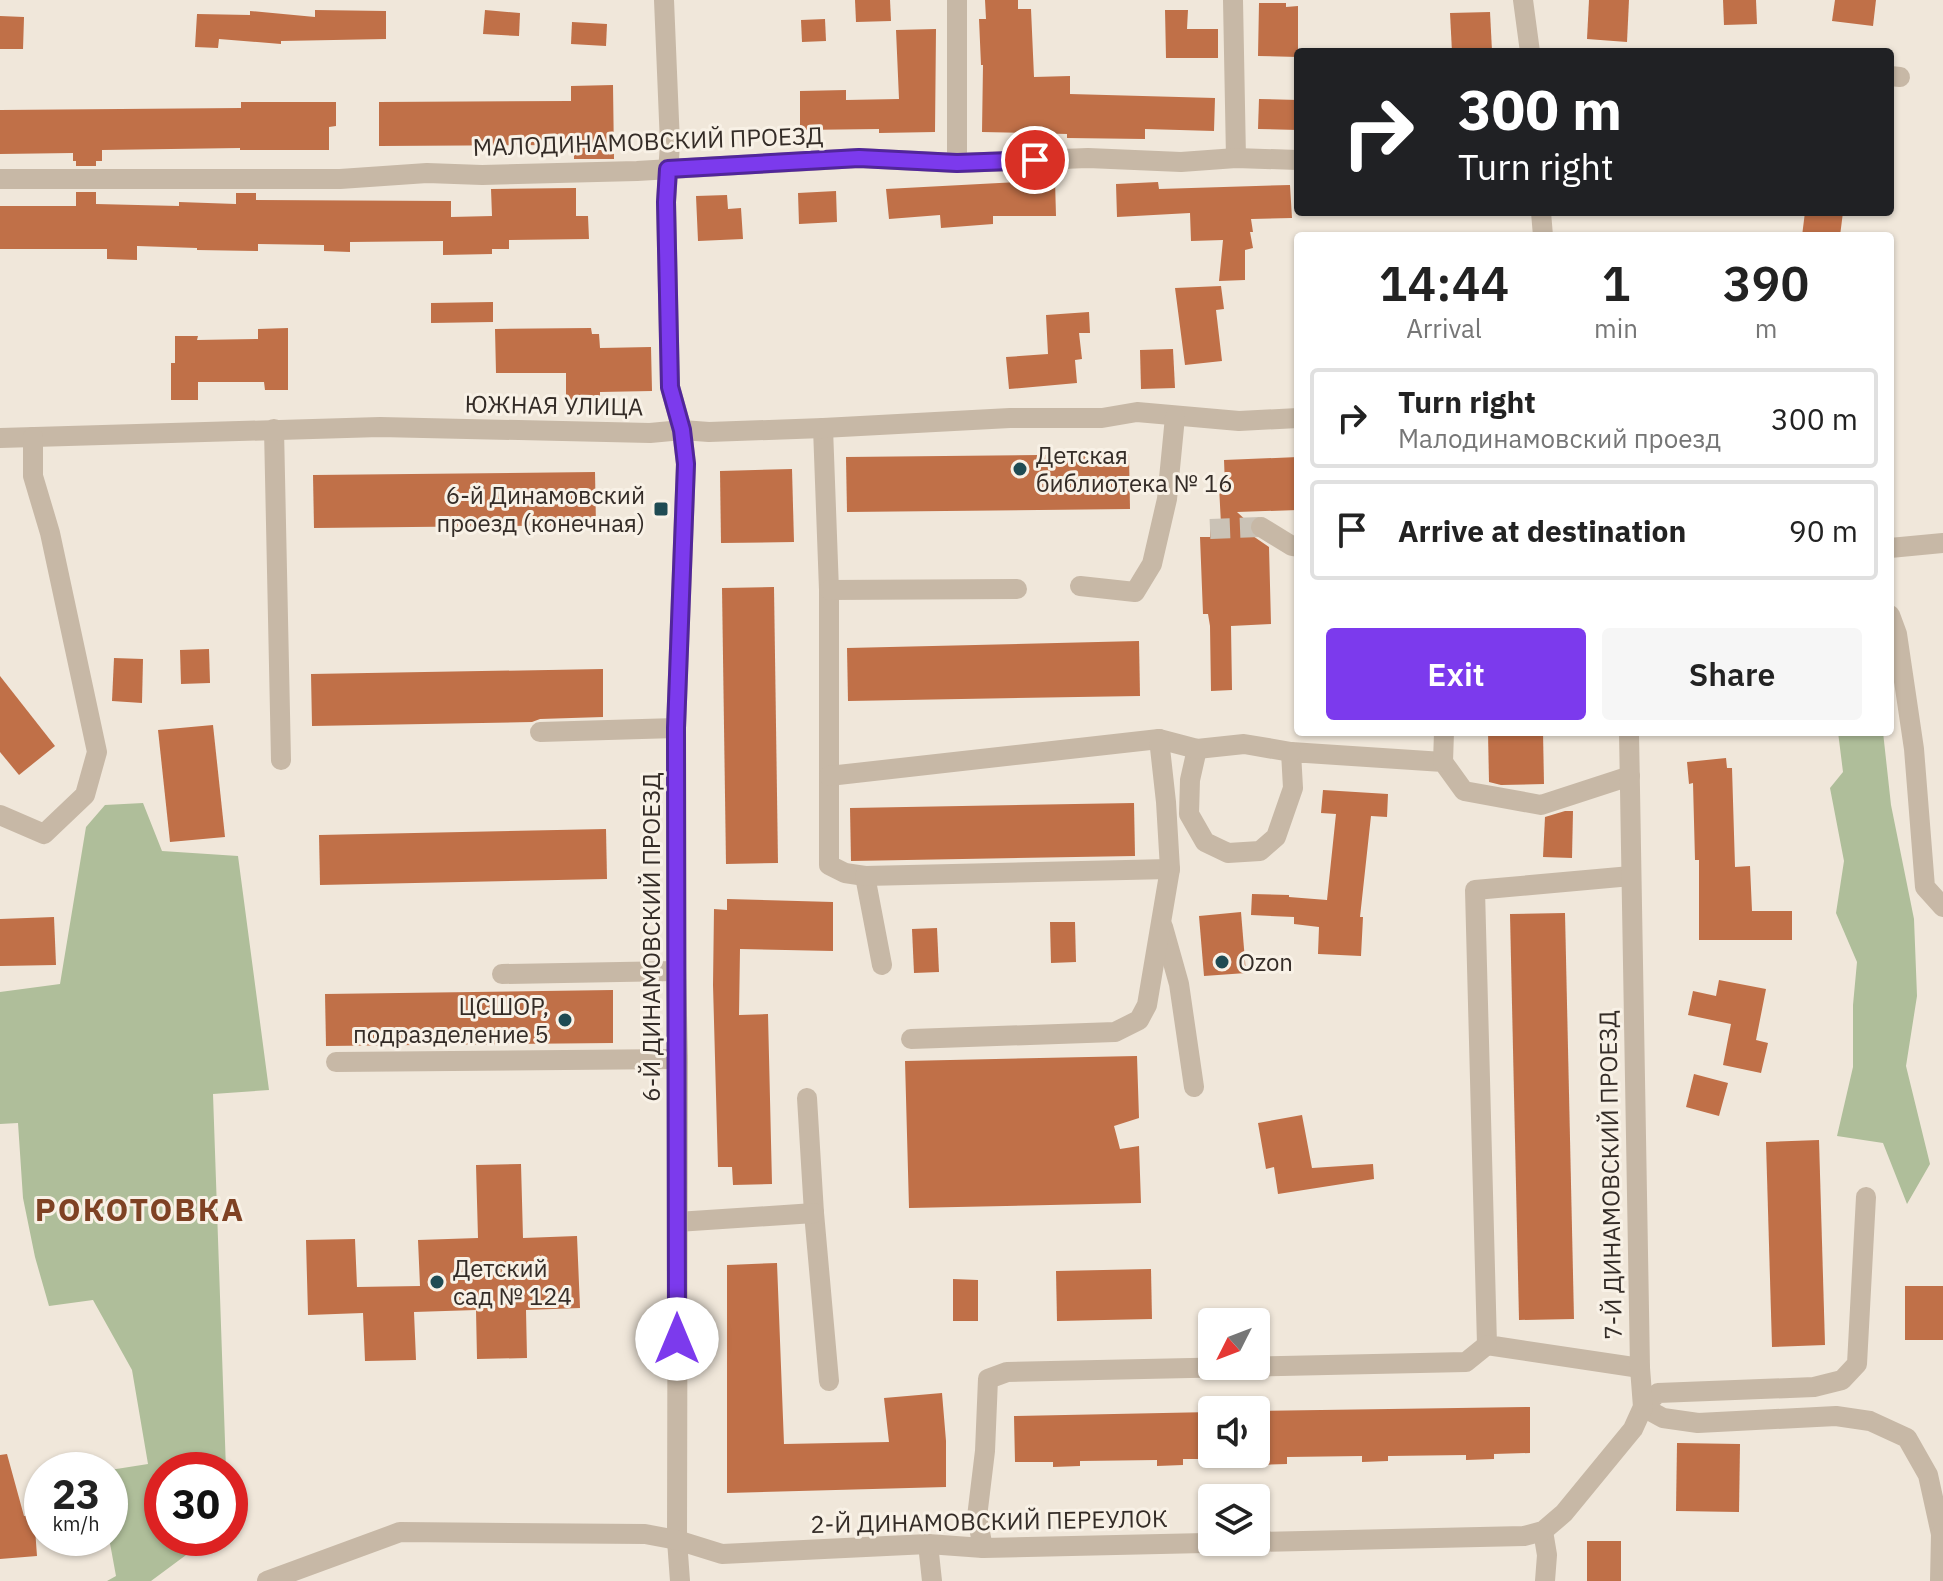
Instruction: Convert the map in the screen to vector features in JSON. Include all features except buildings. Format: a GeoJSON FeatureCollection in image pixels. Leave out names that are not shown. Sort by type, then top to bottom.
{"type":"FeatureCollection","features":[{"type":"Feature","properties":{"kind":"street","name":"6-Й ДИНАМОВСКИЙ ПРОЕЗД"},"geometry":{"type":"LineString","coordinates":[[664,0],[670,144],[666,202],[670,387],[682,430],[686,464],[676,728],[677,1540],[680,1581]]}},
{"type":"Feature","properties":{"kind":"street"},"geometry":{"type":"LineString","coordinates":[[957,0],[957,163]]}},
{"type":"Feature","properties":{"kind":"street"},"geometry":{"type":"LineString","coordinates":[[1233,0],[1236,158]]}},
{"type":"Feature","properties":{"kind":"street"},"geometry":{"type":"LineString","coordinates":[[1523,0],[1529,48]]}},
{"type":"Feature","properties":{"kind":"street","name":"МАЛОДИНАМОВСКИЙ ПРОЕЗД"},"geometry":{"type":"LineString","coordinates":[[0,179],[340,179],[427,173],[482,175],[668,169],[859,158],[957,163],[1088,158],[1181,162],[1236,158],[1294,160]]}},
{"type":"Feature","properties":{"kind":"street","name":"ЮЖНАЯ УЛИЦА"},"geometry":{"type":"LineString","coordinates":[[0,438],[380,427],[709,432],[1010,418],[1102,418],[1137,412],[1239,421],[1294,418]]}},
{"type":"Feature","properties":{"kind":"street"},"geometry":{"type":"LineString","coordinates":[[1080,586],[1135,592],[1152,564],[1167,499],[1175,417]]}},
{"type":"Feature","properties":{"kind":"street"},"geometry":{"type":"LineString","coordinates":[[823,428],[829,590],[829,865],[845,873],[865,876],[1170,869]]}},
{"type":"Feature","properties":{"kind":"street"},"geometry":{"type":"LineString","coordinates":[[274,429],[281,760]]}},
{"type":"Feature","properties":{"kind":"street"},"geometry":{"type":"LineString","coordinates":[[0,815],[44,834],[85,795],[97,752],[50,533],[33,476],[33,437]]}},
{"type":"Feature","properties":{"kind":"street"},"geometry":{"type":"LineString","coordinates":[[1261,527],[1294,546]]}},
{"type":"Feature","properties":{"kind":"street"},"geometry":{"type":"LineString","coordinates":[[1894,548],[1943,543]]}},
{"type":"Feature","properties":{"kind":"street"},"geometry":{"type":"LineString","coordinates":[[829,590],[1017,589]]}},
{"type":"Feature","properties":{"kind":"street"},"geometry":{"type":"LineString","coordinates":[[1894,626],[1914,749],[1925,887],[1943,907]]}},
{"type":"Feature","properties":{"kind":"street"},"geometry":{"type":"LineString","coordinates":[[540,732],[676,728]]}},
{"type":"Feature","properties":{"kind":"street"},"geometry":{"type":"LineString","coordinates":[[1444,736],[1443,762],[1464,791],[1541,805],[1630,776]]}},
{"type":"Feature","properties":{"kind":"street","name":"7-Й ДИНАМОВСКИЙ ПРОЕЗД"},"geometry":{"type":"LineString","coordinates":[[1629,736],[1643,1407]]}},
{"type":"Feature","properties":{"kind":"street"},"geometry":{"type":"LineString","coordinates":[[829,776],[1159,739],[1197,749],[1244,744],[1291,752],[1443,762]]}},
{"type":"Feature","properties":{"kind":"street"},"geometry":{"type":"LineString","coordinates":[[911,1039],[1115,1032],[1139,1020],[1147,1005],[1170,869],[1159,739]]}},
{"type":"Feature","properties":{"kind":"street"},"geometry":{"type":"LineString","coordinates":[[1197,749],[1190,780],[1189,814],[1205,842],[1228,853],[1260,851],[1276,837],[1293,788],[1291,752]]}},
{"type":"Feature","properties":{"kind":"street"},"geometry":{"type":"LineString","coordinates":[[865,876],[882,965]]}},
{"type":"Feature","properties":{"kind":"street"},"geometry":{"type":"LineString","coordinates":[[1487,1345],[1475,890],[1631,876]]}},
{"type":"Feature","properties":{"kind":"street"},"geometry":{"type":"LineString","coordinates":[[1162,923],[1179,984],[1194,1087]]}},
{"type":"Feature","properties":{"kind":"street"},"geometry":{"type":"LineString","coordinates":[[502,974],[676,971]]}},
{"type":"Feature","properties":{"kind":"street"},"geometry":{"type":"LineString","coordinates":[[336,1062],[678,1059]]}},
{"type":"Feature","properties":{"kind":"street"},"geometry":{"type":"LineString","coordinates":[[807,1098],[829,1381]]}},
{"type":"Feature","properties":{"kind":"street"},"geometry":{"type":"LineString","coordinates":[[1545,1581],[1547,1555],[1543,1531],[1564,1513],[1633,1429],[1643,1407],[1658,1393],[1814,1387],[1842,1380],[1857,1364],[1866,1197]]}},
{"type":"Feature","properties":{"kind":"street"},"geometry":{"type":"LineString","coordinates":[[677,1222],[814,1213]]}},
{"type":"Feature","properties":{"kind":"street"},"geometry":{"type":"LineString","coordinates":[[983,1548],[977,1517],[985,1451],[988,1379],[1007,1372],[1466,1362],[1487,1345],[1640,1368]]}},
{"type":"Feature","properties":{"kind":"street"},"geometry":{"type":"LineString","coordinates":[[1643,1407],[1663,1418],[1698,1423],[1836,1416],[1870,1421],[1907,1438],[1928,1475],[1942,1534],[1940,1581]]}},
{"type":"Feature","properties":{"kind":"street","name":"2-Й ДИНАМОВСКИЙ ПЕРЕУЛОК"},"geometry":{"type":"LineString","coordinates":[[267,1581],[400,1532],[645,1534],[722,1554],[928,1544],[983,1548],[1524,1536],[1543,1531]]}},
{"type":"Feature","properties":{"kind":"street"},"geometry":{"type":"LineString","coordinates":[[928,1544],[932,1581]]}},
{"type":"Feature","properties":{"kind":"green space"},"geometry":{"type":"Polygon","coordinates":[[[1838,736],[1883,736],[1891,805],[1914,919],[1917,996],[1906,1066],[1930,1164],[1907,1204],[1883,1143],[1837,1136],[1853,1067],[1857,962],[1836,913],[1844,861],[1830,788],[1843,772],[1838,736]]]}},
{"type":"Feature","properties":{"kind":"green space"},"geometry":{"type":"Polygon","coordinates":[[[143,803],[162,851],[238,856],[269,1090],[213,1094],[225,1452],[146,1452],[132,1370],[93,1300],[49,1306],[23,1198],[18,1123],[0,1124],[0,992],[60,984],[86,827],[105,805],[143,803]]]}},
{"type":"Feature","properties":{"kind":"green space"},"geometry":{"type":"Polygon","coordinates":[[[144,1465],[144,1556],[185,1556],[151,1581],[107,1581],[116,1576],[112,1556],[128,1556],[128,1467],[144,1465]]]}},
{"type":"Feature","properties":{"kind":"tunnel"},"geometry":{"type":"LineString","coordinates":[[1210,529],[1261,527]]}},
{"type":"Feature","properties":{"kind":"place","name":"Детская библиотека № 16"},"geometry":{"type":"Point","coordinates":[1020,469]}},
{"type":"Feature","properties":{"kind":"place","name":"6-й Динамовский проезд (конечная)"},"geometry":{"type":"Point","coordinates":[661,509]}},
{"type":"Feature","properties":{"kind":"place","name":"Ozon"},"geometry":{"type":"Point","coordinates":[1222,962]}},
{"type":"Feature","properties":{"kind":"place","name":"ЦСШОР, подразделение 5"},"geometry":{"type":"Point","coordinates":[565,1020]}},
{"type":"Feature","properties":{"kind":"place","name":"Детский сад № 124"},"geometry":{"type":"Point","coordinates":[437,1282]}},
{"type":"Feature","properties":{"kind":"district","name":"РОКОТОВКА"},"geometry":{"type":"Point","coordinates":[140,1209]}},
{"type":"Feature","properties":{"kind":"route"},"geometry":{"type":"LineString","coordinates":[[677,1339],[676,728],[686,464],[682,430],[670,387],[668,169],[859,158],[957,163],[1035,160]]}}]}
